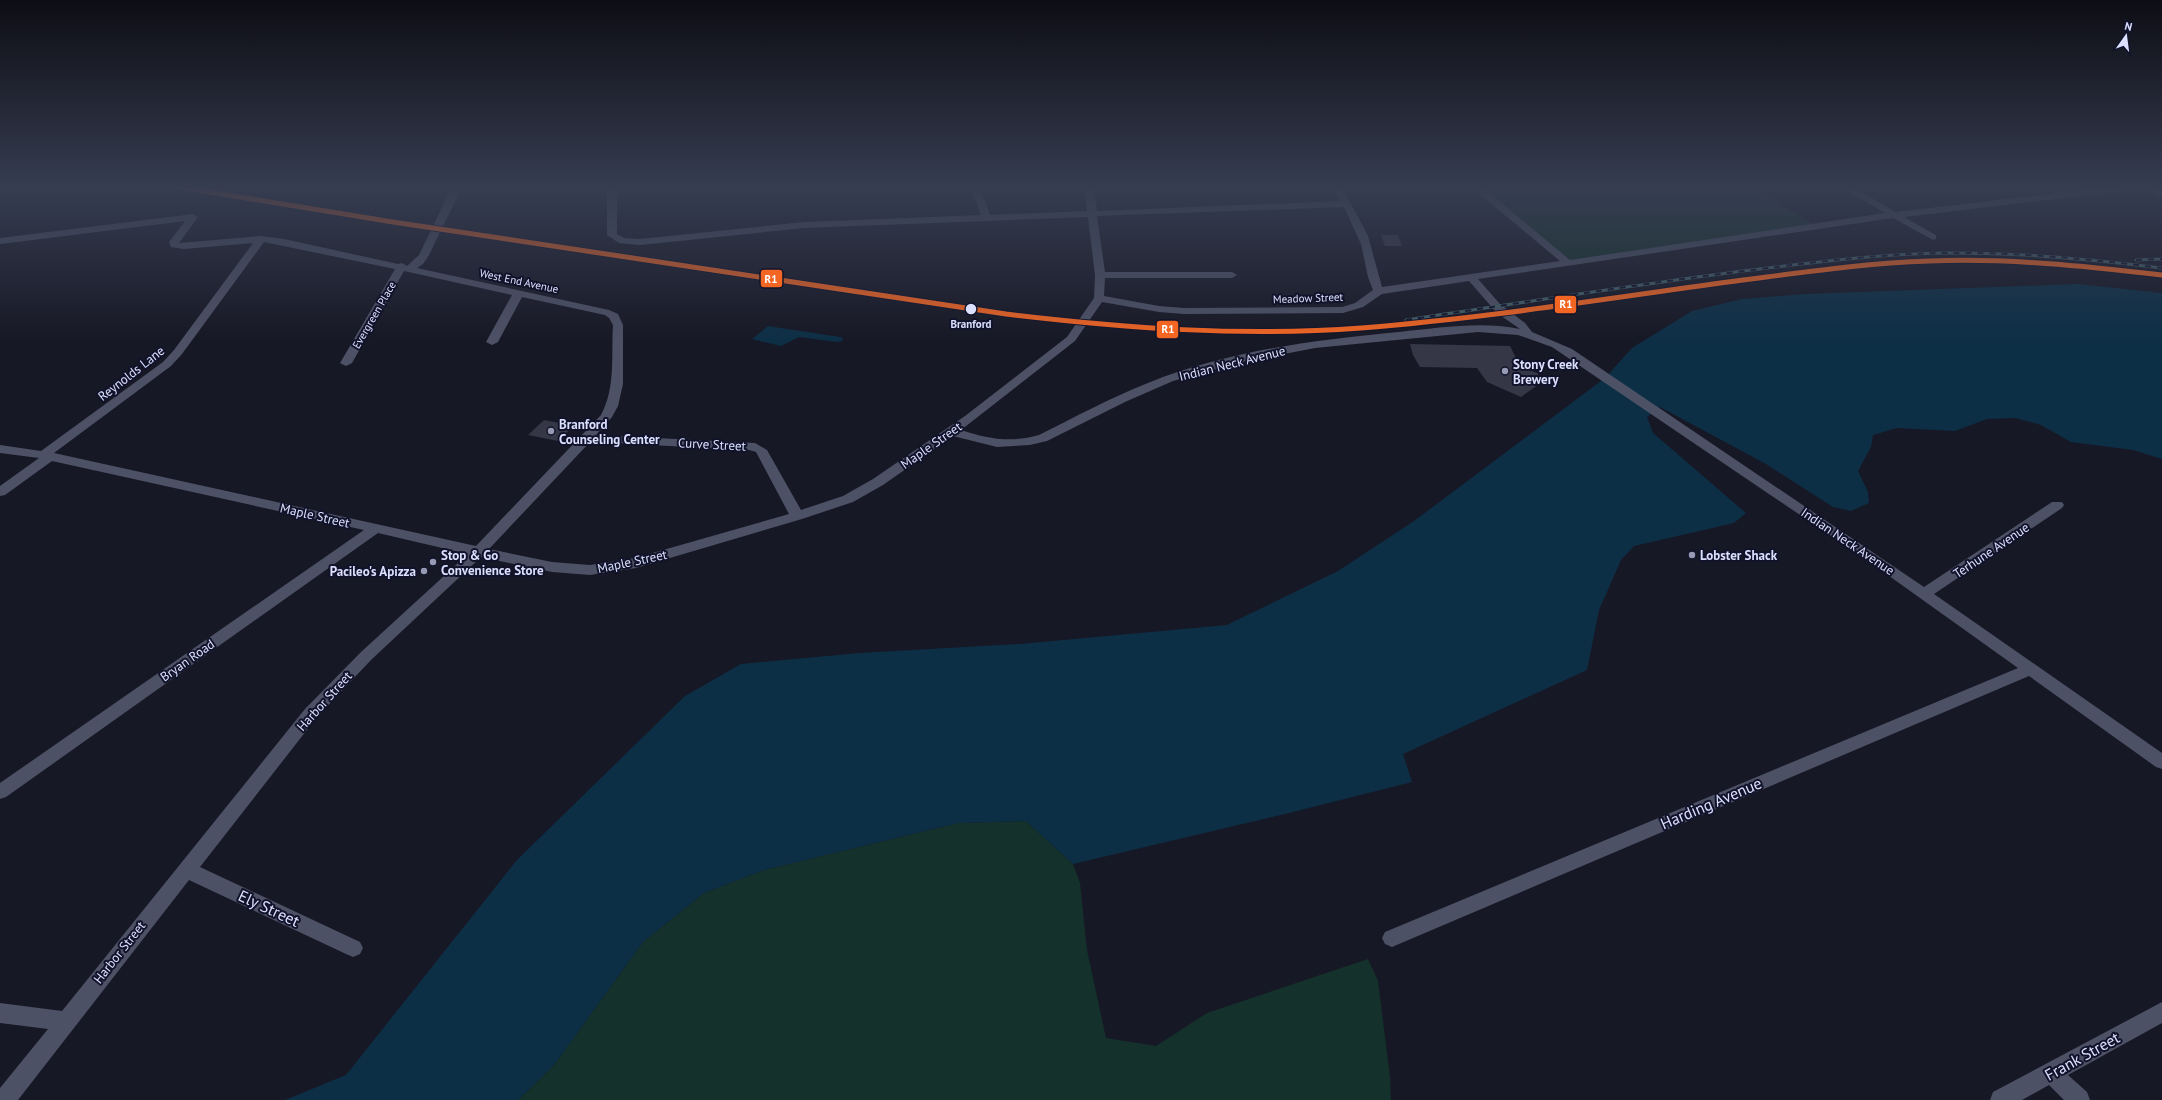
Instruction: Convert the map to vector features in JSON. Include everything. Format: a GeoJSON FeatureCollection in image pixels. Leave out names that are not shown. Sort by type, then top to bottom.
{"type":"FeatureCollection","features":[{"type":"Feature","properties":{"kind":"street","name":"West End Avenue"},"geometry":{"type":"LineString","coordinates":[[0,241],[21,238]]}},
{"type":"Feature","properties":{"kind":"street","name":"West End Avenue"},"geometry":{"type":"LineString","coordinates":[[177,238],[174,245],[184,246],[261,239],[284,242],[406,267],[518,294],[609,313]]}},
{"type":"Feature","properties":{"kind":"street","name":"Evergreen Place"},"geometry":{"type":"LineString","coordinates":[[346,363],[406,267],[419,262],[431,238]]}},
{"type":"Feature","properties":{"kind":"street"},"geometry":{"type":"LineString","coordinates":[[618,238],[622,241],[640,242],[675,238]]}},
{"type":"Feature","properties":{"kind":"street"},"geometry":{"type":"LineString","coordinates":[[1095,238],[1100,275],[1099,298]]}},
{"type":"Feature","properties":{"kind":"street"},"geometry":{"type":"LineString","coordinates":[[1364,238],[1370,256],[1374,283],[1379,292]]}},
{"type":"Feature","properties":{"kind":"street"},"geometry":{"type":"LineString","coordinates":[[1538,238],[1569,264]]}},
{"type":"Feature","properties":{"kind":"street","name":"Meadow Street"},"geometry":{"type":"LineString","coordinates":[[1099,298],[1159,309],[1184,311],[1298,311],[1353,308],[1379,292],[1739,238]]}},
{"type":"Feature","properties":{"kind":"street","name":"Reynolds Lane"},"geometry":{"type":"LineString","coordinates":[[0,492],[167,364],[178,352],[261,239]]}},
{"type":"Feature","properties":{"kind":"street"},"geometry":{"type":"LineString","coordinates":[[1100,275],[1232,275]]}},
{"type":"Feature","properties":{"kind":"street","name":"Indian Neck Avenue"},"geometry":{"type":"LineString","coordinates":[[1472,278],[1492,303],[1507,316],[1523,326],[1527,334]]}},
{"type":"Feature","properties":{"kind":"street"},"geometry":{"type":"LineString","coordinates":[[492,342],[518,294]]}},
{"type":"Feature","properties":{"kind":"street","name":"Maple Street"},"geometry":{"type":"LineString","coordinates":[[0,449],[47,456],[478,552],[565,568],[607,568],[642,561],[797,516],[830,506],[863,491],[952,431],[1071,339],[1080,329],[1099,298]]}},
{"type":"Feature","properties":{"kind":"street","name":"Harbor Street"},"geometry":{"type":"LineString","coordinates":[[4,1100],[184,871],[325,697],[366,656],[478,552],[588,438],[614,405],[618,390],[618,325],[614,316],[609,313]]}},
{"type":"Feature","properties":{"kind":"street","name":"Indian Neck Avenue"},"geometry":{"type":"LineString","coordinates":[[952,431],[997,444],[1008,445],[1028,443],[1042,438],[1167,379],[1221,363],[1281,350],[1464,329],[1491,328],[1527,334],[1557,344],[1924,594],[2162,762]]}},
{"type":"Feature","properties":{"kind":"street","name":"Curve Street"},"geometry":{"type":"LineString","coordinates":[[588,438],[751,446],[761,450],[797,516]]}},
{"type":"Feature","properties":{"kind":"street","name":"Terhune Avenue"},"geometry":{"type":"LineString","coordinates":[[1924,594],[2057,504]]}},
{"type":"Feature","properties":{"kind":"street","name":"Bryan Road"},"geometry":{"type":"LineString","coordinates":[[0,792],[375,529]]}},
{"type":"Feature","properties":{"kind":"street","name":"Harding Avenue"},"geometry":{"type":"LineString","coordinates":[[1392,938],[2030,669]]}},
{"type":"Feature","properties":{"kind":"street","name":"Ely Street"},"geometry":{"type":"LineString","coordinates":[[184,871],[200,875],[353,948]]}},
{"type":"Feature","properties":{"kind":"street","name":"Frank Street"},"geometry":{"type":"LineString","coordinates":[[2001,1100],[2162,1012]]}},
{"type":"Feature","properties":{"kind":"street"},"geometry":{"type":"LineString","coordinates":[[0,1013],[65,1021]]}},
{"type":"Feature","properties":{"kind":"street"},"geometry":{"type":"LineString","coordinates":[[2051,1073],[2079,1100]]}},
{"type":"Feature","properties":{"kind":"green space"},"geometry":{"type":"Polygon","coordinates":[[[1538,238],[1742,238],[1569,264],[1538,238]]]}},
{"type":"Feature","properties":{"kind":"green space"},"geometry":{"type":"Polygon","coordinates":[[[1026,821],[1073,864],[1080,883],[1087,950],[1106,1038],[1156,1046],[1207,1013],[1368,959],[1378,981],[1390,1077],[1391,1100],[518,1100],[554,1065],[643,942],[704,893],[764,870],[958,823],[1026,821]]]}},
{"type":"Feature","properties":{"kind":"water"},"geometry":{"type":"Polygon","coordinates":[[[2078,284],[2162,293],[2162,459],[2133,450],[2071,442],[2041,425],[2015,418],[1987,419],[1955,431],[1897,428],[1873,435],[1871,447],[1858,471],[1868,492],[1869,503],[1851,511],[1833,507],[1766,464],[1660,407],[1647,417],[1653,433],[1746,513],[1734,523],[1634,546],[1621,560],[1599,610],[1587,670],[1403,754],[1412,782],[1285,814],[1073,864],[1026,821],[958,823],[764,870],[704,893],[643,942],[554,1065],[518,1100],[285,1100],[346,1075],[517,860],[685,696],[741,664],[860,653],[1020,644],[1227,625],[1338,571],[1414,521],[1605,378],[1632,348],[1692,311],[1742,299],[1805,294],[2078,284]]]}},
{"type":"Feature","properties":{"kind":"water"},"geometry":{"type":"Polygon","coordinates":[[[768,326],[843,338],[842,341],[837,342],[799,337],[781,346],[752,339],[768,326]]]}},
{"type":"Feature","properties":{"kind":"building"},"geometry":{"type":"Polygon","coordinates":[[[1382,238],[1399,238],[1402,246],[1385,246],[1382,238]]]}},
{"type":"Feature","properties":{"kind":"building","name":"Stony Creek Brewery"},"geometry":{"type":"Polygon","coordinates":[[[1410,344],[1510,346],[1520,366],[1539,374],[1534,378],[1542,382],[1521,397],[1487,382],[1477,368],[1420,367],[1413,355],[1410,344]]]}},
{"type":"Feature","properties":{"kind":"building","name":"Branford Counseling Center"},"geometry":{"type":"Polygon","coordinates":[[[544,420],[574,426],[558,441],[528,435],[544,420]]]}},
{"type":"Feature","properties":{"kind":"railway"},"geometry":{"type":"LineString","coordinates":[[1406,320],[1688,278],[1809,263],[1890,255],[1945,253],[2026,255],[2081,259],[2162,268]]}},
{"type":"Feature","properties":{"kind":"railway"},"geometry":{"type":"LineString","coordinates":[[2136,260],[2162,259]]}},
{"type":"Feature","properties":{"kind":"transit line","name":"R1"},"geometry":{"type":"LineString","coordinates":[[502,238],[1006,314],[1138,328],[1227,332],[1316,331],[1406,324],[1541,308],[1798,273],[1903,262],[1958,260],[2016,262],[2075,266],[2162,275]]}},
{"type":"Feature","properties":{"kind":"place","name":"Branford"},"geometry":{"type":"Point","coordinates":[971,309]}},
{"type":"Feature","properties":{"kind":"place","name":"Stony Creek Brewery"},"geometry":{"type":"Point","coordinates":[1505,371]}},
{"type":"Feature","properties":{"kind":"place","name":"Branford Counseling Center"},"geometry":{"type":"Point","coordinates":[551,431]}},
{"type":"Feature","properties":{"kind":"place","name":"Lobster Shack"},"geometry":{"type":"Point","coordinates":[1692,555]}},
{"type":"Feature","properties":{"kind":"place","name":"Stop & Go Convenience Store"},"geometry":{"type":"Point","coordinates":[433,562]}},
{"type":"Feature","properties":{"kind":"place","name":"Pacileo's Apizza"},"geometry":{"type":"Point","coordinates":[424,571]}}]}
